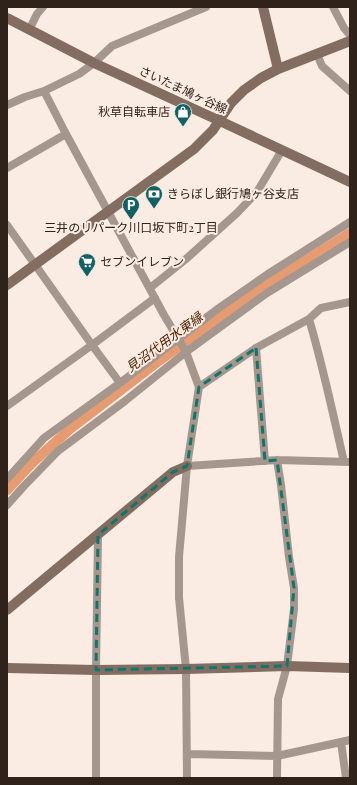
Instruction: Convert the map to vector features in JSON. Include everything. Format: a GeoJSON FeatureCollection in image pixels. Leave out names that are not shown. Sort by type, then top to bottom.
{"type":"FeatureCollection","features":[{"type":"Feature","properties":{"kind":"street"},"geometry":{"type":"LineString","coordinates":[[29,30],[37,14],[43,7]]}},
{"type":"Feature","properties":{"kind":"street"},"geometry":{"type":"LineString","coordinates":[[7,105],[44,91],[79,74],[94,63],[112,46],[206,7]]}},
{"type":"Feature","properties":{"kind":"street"},"geometry":{"type":"LineString","coordinates":[[263,7],[278,69]]}},
{"type":"Feature","properties":{"kind":"street"},"geometry":{"type":"LineString","coordinates":[[333,7],[350,36]]}},
{"type":"Feature","properties":{"kind":"street","name":"さいたま鳩ヶ谷線"},"geometry":{"type":"LineString","coordinates":[[7,18],[94,63],[350,182]]}},
{"type":"Feature","properties":{"kind":"street"},"geometry":{"type":"LineString","coordinates":[[7,285],[194,149],[206,138],[244,90],[261,78],[278,69],[350,41]]}},
{"type":"Feature","properties":{"kind":"street"},"geometry":{"type":"LineString","coordinates":[[317,54],[322,66],[350,90]]}},
{"type":"Feature","properties":{"kind":"street"},"geometry":{"type":"LineString","coordinates":[[44,91],[108,212],[186,352],[199,387],[187,466],[179,557],[179,598],[186,670],[188,754],[187,778]]}},
{"type":"Feature","properties":{"kind":"street"},"geometry":{"type":"LineString","coordinates":[[7,168],[66,134]]}},
{"type":"Feature","properties":{"kind":"street"},"geometry":{"type":"LineString","coordinates":[[150,288],[186,259],[257,192],[282,150]]}},
{"type":"Feature","properties":{"kind":"street"},"geometry":{"type":"LineString","coordinates":[[7,479],[44,438],[219,308],[268,274],[350,222]]}},
{"type":"Feature","properties":{"kind":"street"},"geometry":{"type":"LineString","coordinates":[[7,225],[120,383]]}},
{"type":"Feature","properties":{"kind":"street"},"geometry":{"type":"LineString","coordinates":[[7,505],[58,451],[125,401],[186,352],[267,293],[350,242]]}},
{"type":"Feature","properties":{"kind":"street"},"geometry":{"type":"LineString","coordinates":[[7,406],[155,298]]}},
{"type":"Feature","properties":{"kind":"street"},"geometry":{"type":"LineString","coordinates":[[199,387],[256,348],[308,319],[321,308],[350,302]]}},
{"type":"Feature","properties":{"kind":"street"},"geometry":{"type":"LineString","coordinates":[[7,610],[173,472],[187,466],[277,460],[347,462],[317,346],[308,319]]}},
{"type":"Feature","properties":{"kind":"street"},"geometry":{"type":"LineString","coordinates":[[256,348],[266,461]]}},
{"type":"Feature","properties":{"kind":"street"},"geometry":{"type":"LineString","coordinates":[[277,460],[294,588],[294,609],[287,666],[278,699],[278,778]]}},
{"type":"Feature","properties":{"kind":"street"},"geometry":{"type":"LineString","coordinates":[[96,778],[98,535]]}},
{"type":"Feature","properties":{"kind":"street"},"geometry":{"type":"LineString","coordinates":[[7,668],[186,670],[287,666],[350,668]]}},
{"type":"Feature","properties":{"kind":"street"},"geometry":{"type":"LineString","coordinates":[[188,754],[277,756],[350,740]]}},
{"type":"Feature","properties":{"kind":"street"},"geometry":{"type":"LineString","coordinates":[[341,742],[346,778]]}},
{"type":"Feature","properties":{"kind":"highlighted area"},"geometry":{"type":"Polygon","coordinates":[[[256,348],[265,461],[277,460],[294,588],[287,666],[96,670],[98,535],[173,472],[187,466],[199,387],[256,348]]]}},
{"type":"Feature","properties":{"kind":"waterway","name":"見沼代用水東縁"},"geometry":{"type":"LineString","coordinates":[[7,490],[31,464],[70,429],[156,363],[271,282],[350,233]]}},
{"type":"Feature","properties":{"kind":"place","name":"秋草自転車店"},"geometry":{"type":"Point","coordinates":[183,127]}},
{"type":"Feature","properties":{"kind":"place","name":"きらぼし銀行鳩ヶ谷支店"},"geometry":{"type":"Point","coordinates":[154,209]}},
{"type":"Feature","properties":{"kind":"place","name":"三井のリパーク川口坂下町2丁目"},"geometry":{"type":"Point","coordinates":[131,220]}},
{"type":"Feature","properties":{"kind":"place","name":"セブンイレブン"},"geometry":{"type":"Point","coordinates":[87,277]}}]}
